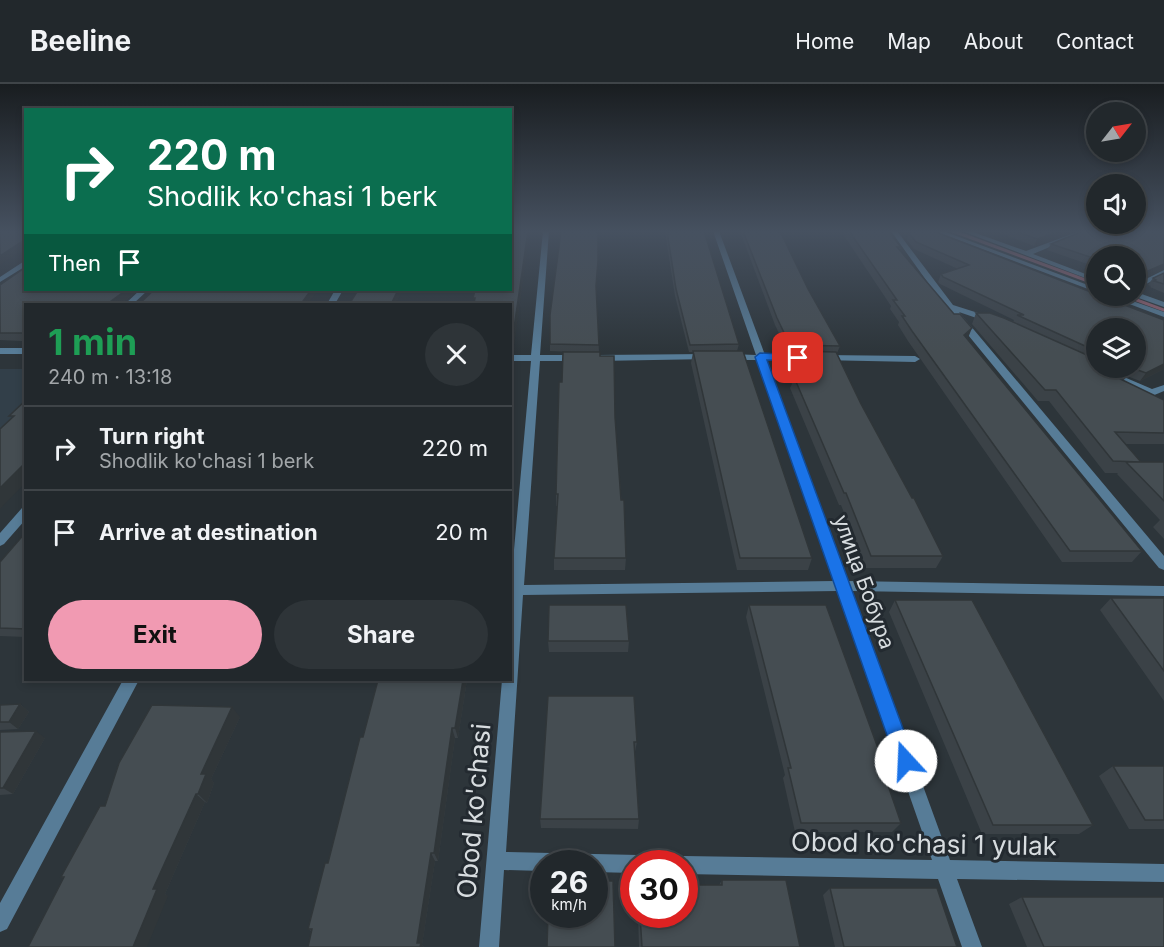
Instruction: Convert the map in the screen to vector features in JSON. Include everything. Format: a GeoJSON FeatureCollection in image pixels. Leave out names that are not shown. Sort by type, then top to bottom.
{"type":"FeatureCollection","features":[{"type":"Feature","properties":{"kind":"street"},"geometry":{"type":"LineString","coordinates":[[0,280],[13,271]]}},
{"type":"Feature","properties":{"kind":"street","name":"Obod ko'chasi"},"geometry":{"type":"LineString","coordinates":[[512,654],[543,271]]}},
{"type":"Feature","properties":{"kind":"street","name":"улица Бобура"},"geometry":{"type":"LineString","coordinates":[[730,271],[972,947]]}},
{"type":"Feature","properties":{"kind":"street"},"geometry":{"type":"LineString","coordinates":[[924,271],[949,306],[1164,565]]}},
{"type":"Feature","properties":{"kind":"street"},"geometry":{"type":"LineString","coordinates":[[1046,271],[1086,286]]}},
{"type":"Feature","properties":{"kind":"street"},"geometry":{"type":"LineString","coordinates":[[1146,282],[1164,272]]}},
{"type":"Feature","properties":{"kind":"street"},"geometry":{"type":"LineString","coordinates":[[130,303],[143,291]]}},
{"type":"Feature","properties":{"kind":"street"},"geometry":{"type":"LineString","coordinates":[[1146,298],[1164,305]]}},
{"type":"Feature","properties":{"kind":"street"},"geometry":{"type":"LineString","coordinates":[[949,306],[1003,324]]}},
{"type":"Feature","properties":{"kind":"street"},"geometry":{"type":"LineString","coordinates":[[1139,306],[1164,315]]}},
{"type":"Feature","properties":{"kind":"street"},"geometry":{"type":"LineString","coordinates":[[0,351],[24,351]]}},
{"type":"Feature","properties":{"kind":"street"},"geometry":{"type":"LineString","coordinates":[[512,358],[713,357]]}},
{"type":"Feature","properties":{"kind":"street"},"geometry":{"type":"LineString","coordinates":[[725,357],[915,359]]}},
{"type":"Feature","properties":{"kind":"street"},"geometry":{"type":"LineString","coordinates":[[1118,378],[1152,393],[1164,388]]}},
{"type":"Feature","properties":{"kind":"street"},"geometry":{"type":"LineString","coordinates":[[0,541],[24,513]]}},
{"type":"Feature","properties":{"kind":"street"},"geometry":{"type":"LineString","coordinates":[[517,590],[843,586],[1164,591]]}},
{"type":"Feature","properties":{"kind":"street"},"geometry":{"type":"LineString","coordinates":[[0,922],[129,681]]}},
{"type":"Feature","properties":{"kind":"street","name":"Obod ko'chasi"},"geometry":{"type":"LineString","coordinates":[[489,947],[510,681]]}},
{"type":"Feature","properties":{"kind":"street"},"geometry":{"type":"LineString","coordinates":[[495,861],[620,864]]}},
{"type":"Feature","properties":{"kind":"street","name":"Obod ko'chasi 1 yulak"},"geometry":{"type":"LineString","coordinates":[[698,865],[1164,873]]}},
{"type":"Feature","properties":{"kind":"shaded area"},"geometry":{"type":"Polygon","coordinates":[[[0,369],[24,369],[24,409],[0,433],[0,369]]]}},
{"type":"Feature","properties":{"kind":"building"},"geometry":{"type":"Polygon","coordinates":[[[20,271],[24,271],[24,291],[125,291],[108,303],[24,303],[24,333],[0,333],[0,285],[20,271]]]}},
{"type":"Feature","properties":{"kind":"building"},"geometry":{"type":"Polygon","coordinates":[[[512,271],[522,271],[512,342],[512,303],[474,303],[475,298],[473,298],[475,291],[512,291],[512,271]]]}},
{"type":"Feature","properties":{"kind":"building"},"geometry":{"type":"Polygon","coordinates":[[[556,271],[597,271],[599,345],[550,344],[550,315],[556,271]]]}},
{"type":"Feature","properties":{"kind":"building"},"geometry":{"type":"Polygon","coordinates":[[[673,271],[716,271],[739,344],[690,345],[673,271]]]}},
{"type":"Feature","properties":{"kind":"building"},"geometry":{"type":"Polygon","coordinates":[[[759,271],[799,271],[840,346],[790,345],[759,271]]]}},
{"type":"Feature","properties":{"kind":"building"},"geometry":{"type":"Polygon","coordinates":[[[877,271],[918,271],[954,314],[960,314],[972,328],[964,335],[1142,551],[1070,551],[912,331],[902,316],[905,316],[893,300],[897,300],[877,271]]]}},
{"type":"Feature","properties":{"kind":"building"},"geometry":{"type":"Polygon","coordinates":[[[949,271],[1037,271],[1086,290],[1086,306],[1127,306],[1164,320],[1164,364],[1146,373],[1146,318],[1086,318],[1086,346],[1017,315],[1024,315],[943,277],[941,274],[949,271]]]}},
{"type":"Feature","properties":{"kind":"building"},"geometry":{"type":"Polygon","coordinates":[[[1164,273],[1164,284],[1154,281],[1156,280],[1153,278],[1164,273]]]}},
{"type":"Feature","properties":{"kind":"building"},"geometry":{"type":"Polygon","coordinates":[[[153,291],[310,291],[302,303],[140,303],[153,291]]]}},
{"type":"Feature","properties":{"kind":"building"},"geometry":{"type":"Polygon","coordinates":[[[357,291],[398,291],[392,303],[350,303],[357,291]]]}},
{"type":"Feature","properties":{"kind":"building"},"geometry":{"type":"Polygon","coordinates":[[[976,313],[990,313],[1004,318],[1086,355],[1086,378],[1118,378],[1164,400],[1164,433],[1115,432],[1141,462],[1113,461],[1056,390],[1045,390],[976,313]]]}},
{"type":"Feature","properties":{"kind":"building"},"geometry":{"type":"Polygon","coordinates":[[[693,351],[743,351],[812,558],[740,558],[693,351]]]}},
{"type":"Feature","properties":{"kind":"building"},"geometry":{"type":"Polygon","coordinates":[[[796,351],[836,352],[861,404],[914,498],[943,556],[871,556],[846,493],[844,493],[794,377],[797,377],[787,355],[797,355],[796,351]]]}},
{"type":"Feature","properties":{"kind":"building"},"geometry":{"type":"Polygon","coordinates":[[[563,352],[600,352],[600,356],[614,356],[615,417],[621,500],[624,500],[626,558],[554,558],[558,494],[556,494],[559,382],[562,382],[563,352]]]}},
{"type":"Feature","properties":{"kind":"building"},"geometry":{"type":"Polygon","coordinates":[[[24,402],[24,464],[0,488],[0,429],[14,416],[9,416],[24,402]]]}},
{"type":"Feature","properties":{"kind":"building"},"geometry":{"type":"Polygon","coordinates":[[[1126,462],[1164,462],[1164,501],[1126,462]]]}},
{"type":"Feature","properties":{"kind":"building"},"geometry":{"type":"Polygon","coordinates":[[[24,534],[24,629],[0,628],[0,562],[24,534]]]}},
{"type":"Feature","properties":{"kind":"building"},"geometry":{"type":"Polygon","coordinates":[[[1111,598],[1164,598],[1164,671],[1111,598]]]}},
{"type":"Feature","properties":{"kind":"building"},"geometry":{"type":"Polygon","coordinates":[[[895,600],[972,600],[1093,825],[993,825],[895,600]]]}},
{"type":"Feature","properties":{"kind":"building"},"geometry":{"type":"Polygon","coordinates":[[[549,605],[626,605],[629,641],[548,641],[549,605]]]}},
{"type":"Feature","properties":{"kind":"building"},"geometry":{"type":"Polygon","coordinates":[[[749,605],[826,605],[883,762],[880,762],[901,823],[801,823],[788,768],[791,768],[749,605]]]}},
{"type":"Feature","properties":{"kind":"building"},"geometry":{"type":"Polygon","coordinates":[[[378,681],[463,681],[455,728],[452,728],[434,853],[431,853],[417,943],[421,943],[420,947],[308,947],[312,929],[308,929],[325,863],[328,863],[360,737],[363,737],[378,681]]]}},
{"type":"Feature","properties":{"kind":"building"},"geometry":{"type":"Polygon","coordinates":[[[548,696],[634,696],[637,742],[634,742],[639,819],[540,819],[548,696]]]}},
{"type":"Feature","properties":{"kind":"building"},"geometry":{"type":"Polygon","coordinates":[[[20,704],[9,722],[0,722],[0,705],[20,704]]]}},
{"type":"Feature","properties":{"kind":"building"},"geometry":{"type":"Polygon","coordinates":[[[152,705],[232,707],[201,774],[206,774],[198,794],[196,794],[153,889],[157,889],[133,947],[28,947],[64,877],[61,877],[100,806],[105,806],[119,763],[152,705]]]}},
{"type":"Feature","properties":{"kind":"building"},"geometry":{"type":"Polygon","coordinates":[[[36,731],[3,788],[0,788],[0,732],[36,731]]]}},
{"type":"Feature","properties":{"kind":"building"},"geometry":{"type":"Polygon","coordinates":[[[1113,766],[1164,766],[1164,820],[1145,820],[1113,766]]]}},
{"type":"Feature","properties":{"kind":"building"},"geometry":{"type":"Polygon","coordinates":[[[722,880],[786,880],[800,947],[642,947],[641,928],[698,928],[698,885],[722,885],[722,880]]]}},
{"type":"Feature","properties":{"kind":"building"},"geometry":{"type":"Polygon","coordinates":[[[608,881],[613,881],[615,947],[547,947],[548,928],[608,928],[608,881]]]}},
{"type":"Feature","properties":{"kind":"building"},"geometry":{"type":"Polygon","coordinates":[[[830,888],[937,888],[957,947],[844,947],[830,888]]]}},
{"type":"Feature","properties":{"kind":"building"},"geometry":{"type":"Polygon","coordinates":[[[1022,897],[1164,897],[1164,947],[1044,947],[1022,897]]]}},
{"type":"Feature","properties":{"kind":"waterway"},"geometry":{"type":"LineString","coordinates":[[1062,271],[1086,280]]}},
{"type":"Feature","properties":{"kind":"waterway"},"geometry":{"type":"LineString","coordinates":[[1146,303],[1164,310]]}},
{"type":"Feature","properties":{"kind":"route"},"geometry":{"type":"LineString","coordinates":[[798,358],[760,357],[906,761]]}}]}
